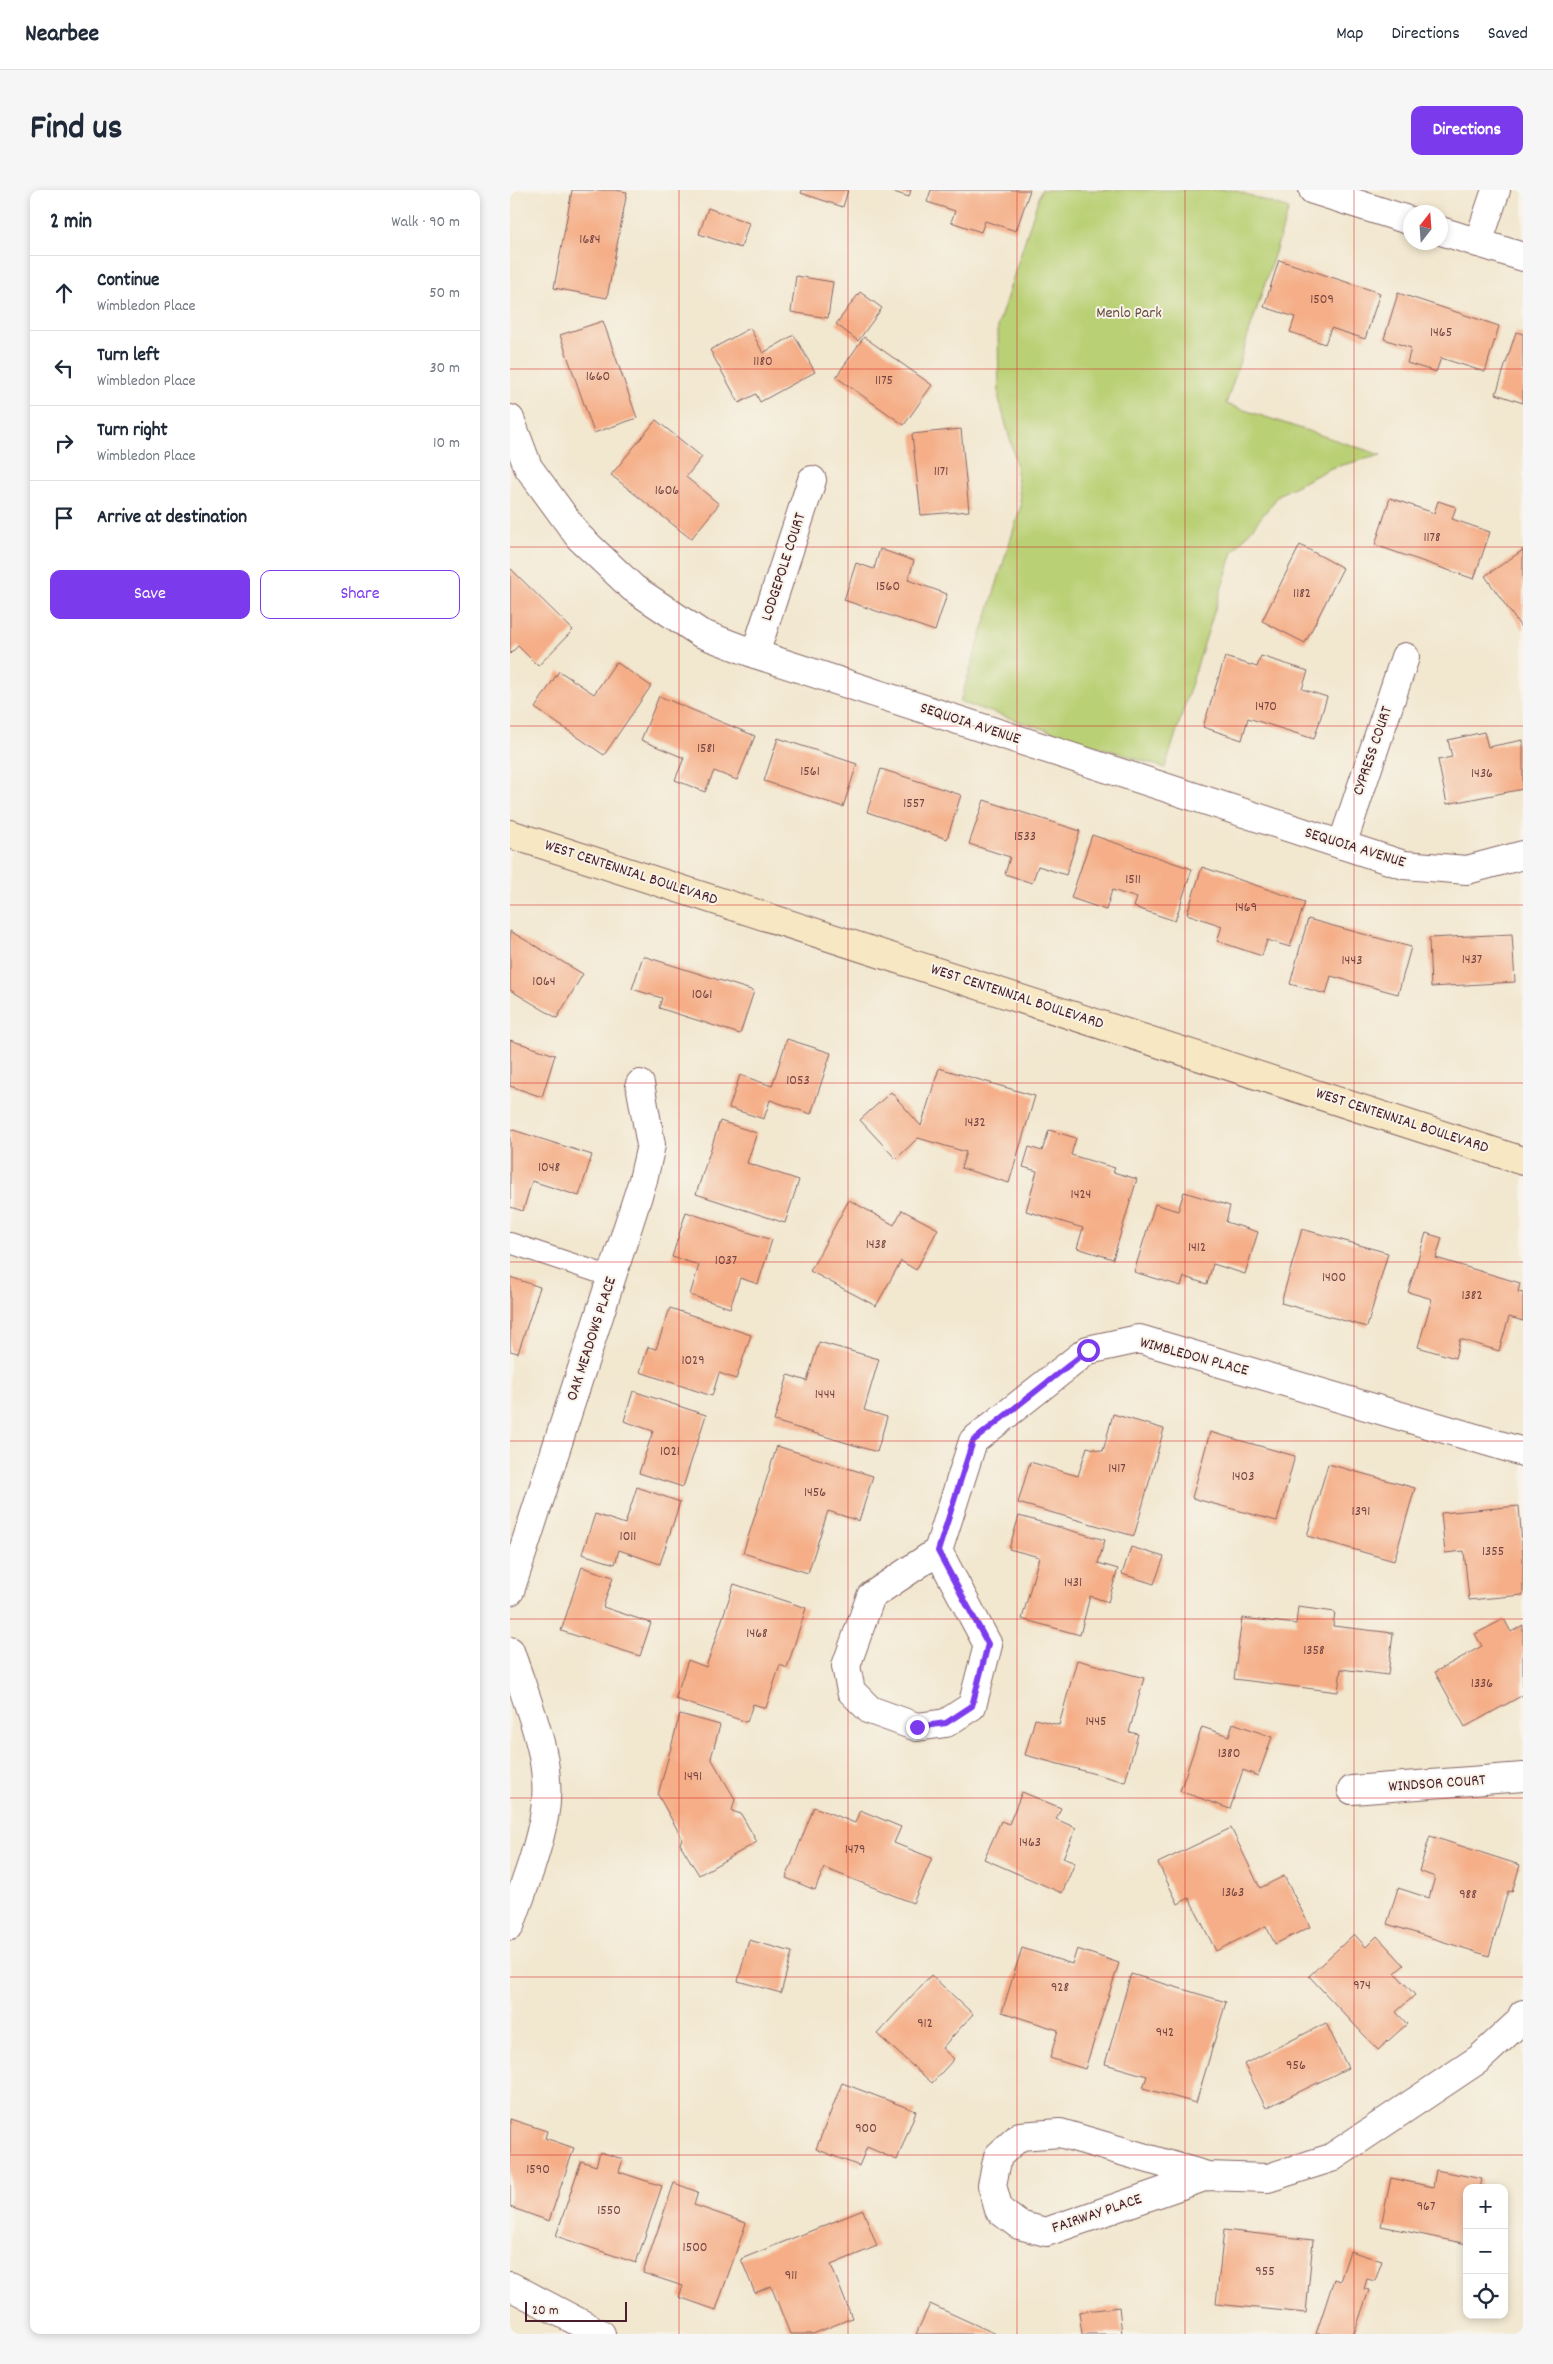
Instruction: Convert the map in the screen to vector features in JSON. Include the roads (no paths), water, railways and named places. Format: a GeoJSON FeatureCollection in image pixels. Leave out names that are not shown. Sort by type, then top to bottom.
{"type":"FeatureCollection","features":[{"type":"Feature","properties":{"kind":"main road","name":"WEST CENTENNIAL BOULEVARD"},"geometry":{"type":"LineString","coordinates":[[510,834],[1523,1161]]}},
{"type":"Feature","properties":{"kind":"street"},"geometry":{"type":"LineString","coordinates":[[1313,190],[1403,219]]}},
{"type":"Feature","properties":{"kind":"street"},"geometry":{"type":"LineString","coordinates":[[1478,243],[1496,190]]}},
{"type":"Feature","properties":{"kind":"street"},"geometry":{"type":"LineString","coordinates":[[1448,234],[1523,257]]}},
{"type":"Feature","properties":{"kind":"street","name":"SEQUOIA AVENUE"},"geometry":{"type":"LineString","coordinates":[[510,419],[519,473],[579,537],[633,588],[700,633],[755,654],[1404,865],[1467,870],[1523,855]]}},
{"type":"Feature","properties":{"kind":"street","name":"LODGEPOLE COURT"},"geometry":{"type":"LineString","coordinates":[[755,654],[812,480]]}},
{"type":"Feature","properties":{"kind":"street","name":"CYPRESS COURT"},"geometry":{"type":"LineString","coordinates":[[1342,845],[1405,656]]}},
{"type":"Feature","properties":{"kind":"street","name":"OAK MEADOWS PLACE"},"geometry":{"type":"LineString","coordinates":[[510,1591],[643,1180],[651,1145],[640,1084]]}},
{"type":"Feature","properties":{"kind":"street","name":"WIMBLEDON PLACE"},"geometry":{"type":"LineString","coordinates":[[938,1551],[973,1441],[1088,1350],[1139,1339],[1523,1452]]}},
{"type":"Feature","properties":{"kind":"street"},"geometry":{"type":"LineString","coordinates":[[938,1551],[988,1644],[972,1706],[946,1723],[917,1727],[870,1710],[851,1691],[846,1666],[872,1596],[938,1551]]}},
{"type":"Feature","properties":{"kind":"street"},"geometry":{"type":"LineString","coordinates":[[510,1651],[540,1742],[546,1782],[545,1816],[510,1926]]}},
{"type":"Feature","properties":{"kind":"street","name":"WINDSOR COURT"},"geometry":{"type":"LineString","coordinates":[[1352,1790],[1523,1778]]}},
{"type":"Feature","properties":{"kind":"street","name":"FAIRWAY PLACE"},"geometry":{"type":"LineString","coordinates":[[1207,2176],[1046,2232],[1019,2225],[999,2210],[992,2186],[998,2156],[1020,2136],[1060,2133],[1207,2176],[1268,2178],[1330,2158],[1479,2058],[1519,2022],[1523,2014]]}},
{"type":"Feature","properties":{"kind":"street"},"geometry":{"type":"LineString","coordinates":[[510,2286],[601,2334]]}},
{"type":"Feature","properties":{"kind":"lane"},"geometry":{"type":"LineString","coordinates":[[510,1243],[612,1277]]}},
{"type":"Feature","properties":{"kind":"park label","name":"Menlo Park"},"geometry":{"type":"Point","coordinates":[1129,313]}}]}
